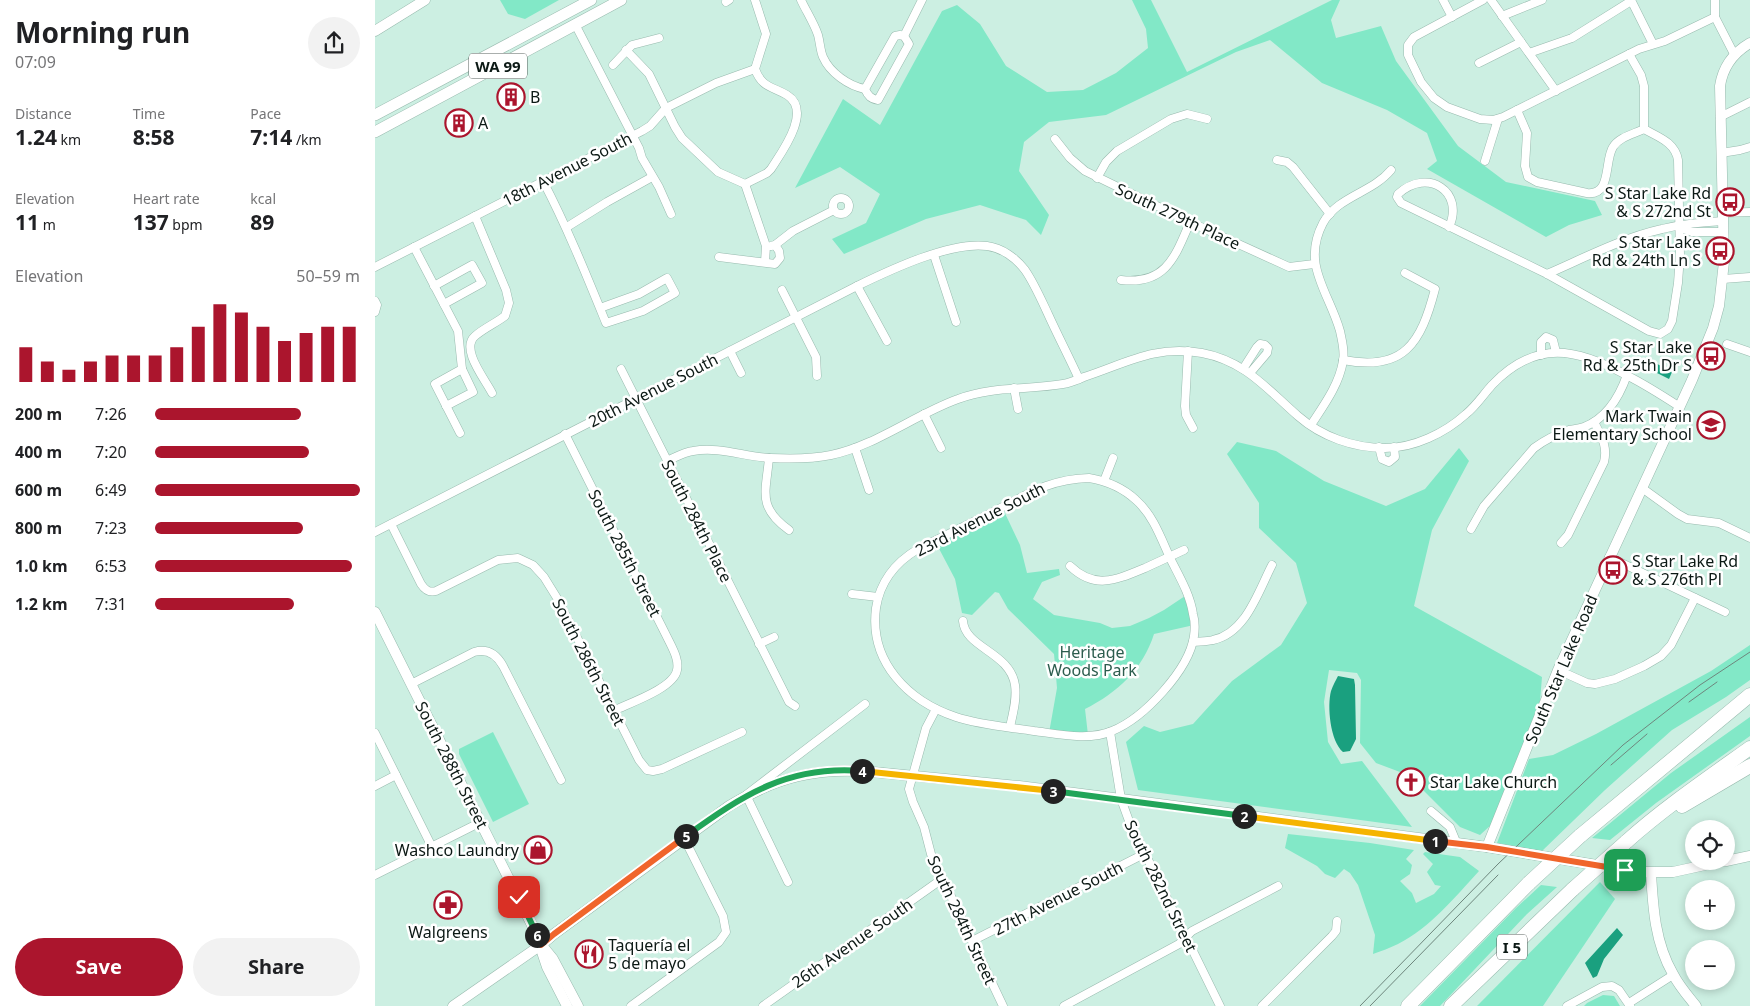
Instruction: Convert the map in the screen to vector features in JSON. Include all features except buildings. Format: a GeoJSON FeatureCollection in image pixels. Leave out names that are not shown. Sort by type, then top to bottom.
{"type":"FeatureCollection","features":[{"type":"Feature","properties":{"kind":"highway"},"geometry":{"type":"LineString","coordinates":[[1691,743],[1750,694]]}},
{"type":"Feature","properties":{"kind":"highway","name":"I 5"},"geometry":{"type":"LineString","coordinates":[[1408,1006],[1529,883],[1580,836],[1691,743],[1750,704]]}},
{"type":"Feature","properties":{"kind":"highway","name":"I 5"},"geometry":{"type":"LineString","coordinates":[[1451,1006],[1573,889],[1626,842],[1750,748]]}},
{"type":"Feature","properties":{"kind":"highway"},"geometry":{"type":"LineString","coordinates":[[1640,830],[1713,790],[1750,766]]}},
{"type":"Feature","properties":{"kind":"main road"},"geometry":{"type":"LineString","coordinates":[[375,31],[425,0]]}},
{"type":"Feature","properties":{"kind":"main road","name":"WA 99"},"geometry":{"type":"LineString","coordinates":[[375,115],[591,0]]}},
{"type":"Feature","properties":{"kind":"main road"},"geometry":{"type":"LineString","coordinates":[[575,24],[574,16],[598,0]]}},
{"type":"Feature","properties":{"kind":"main road","name":"WA 99"},"geometry":{"type":"LineString","coordinates":[[375,132],[621,0]]}},
{"type":"Feature","properties":{"kind":"main road","name":"South Star Lake Road"},"geometry":{"type":"LineString","coordinates":[[1487,847],[1558,670],[1680,408],[1713,328],[1723,279],[1721,78],[1734,54],[1750,43]]}},
{"type":"Feature","properties":{"kind":"main road","name":"South 288th Street"},"geometry":{"type":"LineString","coordinates":[[375,612],[541,945],[547,967],[567,1006]]}},
{"type":"Feature","properties":{"kind":"main road"},"geometry":{"type":"LineString","coordinates":[[453,1006],[541,945],[684,838],[746,795],[776,782],[803,774],[819,772],[855,770],[1121,799],[1487,847],[1651,873],[1685,869]]}},
{"type":"Feature","properties":{"kind":"main road"},"geometry":{"type":"LineString","coordinates":[[1735,859],[1750,856]]}},
{"type":"Feature","properties":{"kind":"main road"},"geometry":{"type":"LineString","coordinates":[[1651,873],[1653,910],[1659,941],[1673,975],[1696,1006]]}},
{"type":"Feature","properties":{"kind":"main road","name":"South 288th Street"},"geometry":{"type":"LineString","coordinates":[[541,945],[553,959],[578,1006]]}},
{"type":"Feature","properties":{"kind":"street"},"geometry":{"type":"LineString","coordinates":[[745,184],[771,169],[792,137],[796,118],[795,105],[791,98],[766,85],[755,69],[766,34],[755,0]]}},
{"type":"Feature","properties":{"kind":"street"},"geometry":{"type":"LineString","coordinates":[[801,0],[818,35],[823,57],[827,64],[847,82],[855,87],[865,89]]}},
{"type":"Feature","properties":{"kind":"street"},"geometry":{"type":"LineString","coordinates":[[905,36],[922,0]]}},
{"type":"Feature","properties":{"kind":"street"},"geometry":{"type":"LineString","coordinates":[[1443,0],[1452,17]]}},
{"type":"Feature","properties":{"kind":"street"},"geometry":{"type":"LineString","coordinates":[[1483,0],[1414,37],[1410,41],[1407,50],[1411,62],[1427,90],[1440,103],[1480,119],[1489,120],[1499,119],[1629,54],[1665,41],[1715,17]]}},
{"type":"Feature","properties":{"kind":"street"},"geometry":{"type":"LineString","coordinates":[[1491,0],[1556,91]]}},
{"type":"Feature","properties":{"kind":"street"},"geometry":{"type":"LineString","coordinates":[[1502,16],[1542,0]]}},
{"type":"Feature","properties":{"kind":"street"},"geometry":{"type":"LineString","coordinates":[[1715,0],[1715,17],[1734,54]]}},
{"type":"Feature","properties":{"kind":"street"},"geometry":{"type":"LineString","coordinates":[[1529,53],[1572,38],[1631,1],[1653,44]]}},
{"type":"Feature","properties":{"kind":"street"},"geometry":{"type":"LineString","coordinates":[[575,24],[671,214]]}},
{"type":"Feature","properties":{"kind":"street"},"geometry":{"type":"LineString","coordinates":[[895,36],[905,36],[909,44],[878,100],[867,96],[865,89],[895,36]]}},
{"type":"Feature","properties":{"kind":"street"},"geometry":{"type":"LineString","coordinates":[[613,65],[632,45],[659,38]]}},
{"type":"Feature","properties":{"kind":"street"},"geometry":{"type":"LineString","coordinates":[[1479,63],[1521,42]]}},
{"type":"Feature","properties":{"kind":"street"},"geometry":{"type":"LineString","coordinates":[[626,50],[649,74],[665,108],[683,138],[724,176],[745,184],[771,246],[779,251],[780,258],[775,264],[719,257]]}},
{"type":"Feature","properties":{"kind":"street"},"geometry":{"type":"LineString","coordinates":[[1629,54],[1641,75],[1644,86],[1644,129]]}},
{"type":"Feature","properties":{"kind":"street","name":"18th Avenue South"},"geometry":{"type":"LineString","coordinates":[[375,267],[633,136],[650,126],[665,108],[716,83],[755,69]]}},
{"type":"Feature","properties":{"kind":"street"},"geometry":{"type":"LineString","coordinates":[[1720,117],[1750,102]]}},
{"type":"Feature","properties":{"kind":"street"},"geometry":{"type":"LineString","coordinates":[[1517,110],[1527,132],[1525,166],[1528,177],[1537,182],[1587,193],[1595,193],[1603,187],[1611,149],[1616,142],[1644,129]]}},
{"type":"Feature","properties":{"kind":"street"},"geometry":{"type":"LineString","coordinates":[[1097,178],[1106,162],[1117,150],[1171,119],[1187,114],[1207,119]]}},
{"type":"Feature","properties":{"kind":"street"},"geometry":{"type":"LineString","coordinates":[[1485,161],[1499,119]]}},
{"type":"Feature","properties":{"kind":"street"},"geometry":{"type":"LineString","coordinates":[[1449,227],[1452,209],[1449,197],[1440,187],[1431,182],[1420,182],[1398,194],[1397,197],[1401,203],[1449,227],[1547,274],[1649,331],[1656,334],[1663,333],[1670,326],[1675,309],[1680,255],[1677,154],[1667,142],[1644,129]]}},
{"type":"Feature","properties":{"kind":"street","name":"South 279th Place"},"geometry":{"type":"LineString","coordinates":[[1055,139],[1070,158],[1085,171],[1097,178],[1289,267],[1314,264]]}},
{"type":"Feature","properties":{"kind":"street"},"geometry":{"type":"LineString","coordinates":[[1721,153],[1750,147]]}},
{"type":"Feature","properties":{"kind":"street"},"geometry":{"type":"LineString","coordinates":[[1277,160],[1287,162],[1293,167],[1330,214]]}},
{"type":"Feature","properties":{"kind":"street"},"geometry":{"type":"LineString","coordinates":[[1311,425],[1334,388],[1343,360],[1342,341],[1314,264],[1314,250],[1322,226],[1330,214],[1351,196],[1382,179],[1391,170]]}},
{"type":"Feature","properties":{"kind":"street"},"geometry":{"type":"LineString","coordinates":[[567,227],[652,177]]}},
{"type":"Feature","properties":{"kind":"street"},"geometry":{"type":"LineString","coordinates":[[543,181],[567,227],[606,323],[643,311],[675,293],[667,278],[639,294],[600,308]]}},
{"type":"Feature","properties":{"kind":"street"},"geometry":{"type":"LineString","coordinates":[[765,262],[771,246],[793,231],[834,210]]}},
{"type":"Feature","properties":{"kind":"street"},"geometry":{"type":"LineString","coordinates":[[1547,274],[1626,241],[1662,229],[1750,212]]}},
{"type":"Feature","properties":{"kind":"street"},"geometry":{"type":"LineString","coordinates":[[475,216],[506,290],[509,303],[505,316],[474,337],[469,344],[470,352],[493,392]]}},
{"type":"Feature","properties":{"kind":"street"},"geometry":{"type":"LineString","coordinates":[[1121,280],[1141,281],[1163,270],[1178,250],[1190,222]]}},
{"type":"Feature","properties":{"kind":"street"},"geometry":{"type":"LineString","coordinates":[[1679,227],[1692,232],[1724,232]]}},
{"type":"Feature","properties":{"kind":"street","name":"20th Avenue South"},"geometry":{"type":"LineString","coordinates":[[375,532],[857,286],[907,263],[968,246],[987,246],[1003,251],[1025,270],[1079,379]]}},
{"type":"Feature","properties":{"kind":"street"},"geometry":{"type":"LineString","coordinates":[[414,247],[457,331],[462,369],[473,392],[446,406]]}},
{"type":"Feature","properties":{"kind":"street"},"geometry":{"type":"LineString","coordinates":[[934,255],[956,322]]}},
{"type":"Feature","properties":{"kind":"street"},"geometry":{"type":"LineString","coordinates":[[434,286],[472,265],[483,283],[444,304]]}},
{"type":"Feature","properties":{"kind":"street"},"geometry":{"type":"LineString","coordinates":[[1343,360],[1361,364],[1382,362],[1403,352],[1418,337],[1429,311],[1435,289],[1405,273]]}},
{"type":"Feature","properties":{"kind":"street"},"geometry":{"type":"LineString","coordinates":[[1723,279],[1750,277]]}},
{"type":"Feature","properties":{"kind":"street"},"geometry":{"type":"LineString","coordinates":[[857,286],[887,341]]}},
{"type":"Feature","properties":{"kind":"street"},"geometry":{"type":"LineString","coordinates":[[782,290],[817,356],[817,376]]}},
{"type":"Feature","properties":{"kind":"street"},"geometry":{"type":"LineString","coordinates":[[375,301],[377,305],[375,312]]}},
{"type":"Feature","properties":{"kind":"street"},"geometry":{"type":"LineString","coordinates":[[1541,355],[1541,342],[1547,338],[1553,340],[1556,352]]}},
{"type":"Feature","properties":{"kind":"street"},"geometry":{"type":"LineString","coordinates":[[1727,344],[1750,352]]}},
{"type":"Feature","properties":{"kind":"street"},"geometry":{"type":"LineString","coordinates":[[730,351],[741,373]]}},
{"type":"Feature","properties":{"kind":"street"},"geometry":{"type":"LineString","coordinates":[[1188,351],[1185,406],[1186,415],[1193,428]]}},
{"type":"Feature","properties":{"kind":"street"},"geometry":{"type":"LineString","coordinates":[[667,461],[685,453],[701,450],[769,458],[813,458],[855,448],[962,397],[1014,388],[1065,384],[1140,356],[1165,352],[1188,351],[1224,359],[1247,371],[1311,425],[1346,442],[1379,447],[1394,447],[1419,441],[1447,428],[1465,416],[1505,374],[1518,364],[1541,355],[1556,352],[1576,354],[1598,360],[1654,390],[1680,408]]}},
{"type":"Feature","properties":{"kind":"street","name":"South 284th Place"},"geometry":{"type":"LineString","coordinates":[[621,368],[759,644],[789,702],[795,706]]}},
{"type":"Feature","properties":{"kind":"street"},"geometry":{"type":"LineString","coordinates":[[460,433],[435,384],[462,369]]}},
{"type":"Feature","properties":{"kind":"street"},"geometry":{"type":"LineString","coordinates":[[1471,530],[1484,506],[1535,448],[1554,436],[1582,428],[1594,422],[1609,410],[1622,389],[1627,375]]}},
{"type":"Feature","properties":{"kind":"street"},"geometry":{"type":"LineString","coordinates":[[1014,388],[1018,409]]}},
{"type":"Feature","properties":{"kind":"street"},"geometry":{"type":"LineString","coordinates":[[924,414],[941,448]]}},
{"type":"Feature","properties":{"kind":"street"},"geometry":{"type":"LineString","coordinates":[[1561,543],[1568,536],[1604,462],[1606,445],[1594,422]]}},
{"type":"Feature","properties":{"kind":"street","name":"South 285th Street"},"geometry":{"type":"LineString","coordinates":[[565,434],[670,643],[677,661],[676,673],[669,682],[659,689],[615,710]]}},
{"type":"Feature","properties":{"kind":"street"},"geometry":{"type":"LineString","coordinates":[[1379,447],[1382,459],[1389,462],[1395,457],[1394,447]]}},
{"type":"Feature","properties":{"kind":"street"},"geometry":{"type":"LineString","coordinates":[[855,448],[869,490]]}},
{"type":"Feature","properties":{"kind":"street"},"geometry":{"type":"LineString","coordinates":[[769,458],[765,493],[766,505],[772,516],[789,530]]}},
{"type":"Feature","properties":{"kind":"street"},"geometry":{"type":"LineString","coordinates":[[1104,481],[1113,458]]}},
{"type":"Feature","properties":{"kind":"street","name":"23rd Avenue South"},"geometry":{"type":"LineString","coordinates":[[878,597],[888,576],[903,559],[1050,484],[1071,478],[1089,478],[1116,485],[1137,500],[1154,524],[1188,594],[1195,625],[1193,642]]}},
{"type":"Feature","properties":{"kind":"street"},"geometry":{"type":"LineString","coordinates":[[1642,488],[1687,520],[1719,523],[1750,538]]}},
{"type":"Feature","properties":{"kind":"street","name":"South 286th Street"},"geometry":{"type":"LineString","coordinates":[[391,524],[421,584],[425,590],[430,592],[436,591],[497,560],[523,559],[539,570],[551,587],[639,760],[647,770],[653,772],[662,769],[741,732]]}},
{"type":"Feature","properties":{"kind":"street"},"geometry":{"type":"LineString","coordinates":[[1069,566],[1085,578],[1109,581],[1125,576],[1183,550]]}},
{"type":"Feature","properties":{"kind":"street"},"geometry":{"type":"LineString","coordinates":[[1609,557],[1725,612]]}},
{"type":"Feature","properties":{"kind":"street"},"geometry":{"type":"LineString","coordinates":[[853,594],[878,597],[875,624],[876,640],[881,654],[899,682],[911,693],[936,709],[966,720],[1071,735],[1110,732],[1135,717],[1158,696],[1180,668],[1193,642],[1219,638],[1230,633],[1239,625],[1245,618],[1272,565]]}},
{"type":"Feature","properties":{"kind":"street"},"geometry":{"type":"LineString","coordinates":[[1558,670],[1587,683],[1595,684],[1615,679],[1644,666],[1666,652],[1695,598]]}},
{"type":"Feature","properties":{"kind":"street"},"geometry":{"type":"LineString","coordinates":[[963,620],[965,629],[972,639],[1005,663],[1012,674],[1016,693],[1010,727]]}},
{"type":"Feature","properties":{"kind":"street"},"geometry":{"type":"LineString","coordinates":[[759,644],[774,637]]}},
{"type":"Feature","properties":{"kind":"street"},"geometry":{"type":"LineString","coordinates":[[411,684],[474,652],[482,650],[491,652],[499,659],[503,666],[561,780]]}},
{"type":"Feature","properties":{"kind":"street"},"geometry":{"type":"LineString","coordinates":[[788,882],[746,795],[865,704]]}},
{"type":"Feature","properties":{"kind":"street"},"geometry":{"type":"LineString","coordinates":[[913,776],[926,728],[936,709]]}},
{"type":"Feature","properties":{"kind":"street","name":"South 282nd Street"},"geometry":{"type":"LineString","coordinates":[[1110,732],[1121,799],[1129,821],[1220,1006]]}},
{"type":"Feature","properties":{"kind":"street"},"geometry":{"type":"LineString","coordinates":[[375,733],[432,847]]}},
{"type":"Feature","properties":{"kind":"street"},"geometry":{"type":"LineString","coordinates":[[375,786],[396,775]]}},
{"type":"Feature","properties":{"kind":"street","name":"South 284th Street"},"geometry":{"type":"LineString","coordinates":[[913,776],[909,789],[922,820],[931,854],[1003,1006]]}},
{"type":"Feature","properties":{"kind":"street"},"geometry":{"type":"LineString","coordinates":[[1431,811],[1450,827],[1457,844]]}},
{"type":"Feature","properties":{"kind":"street"},"geometry":{"type":"LineString","coordinates":[[375,875],[481,822]]}},
{"type":"Feature","properties":{"kind":"street"},"geometry":{"type":"LineString","coordinates":[[631,1006],[719,942],[726,932],[723,916],[684,838]]}},
{"type":"Feature","properties":{"kind":"street","name":"27th Avenue South"},"geometry":{"type":"LineString","coordinates":[[972,941],[1145,854]]}},
{"type":"Feature","properties":{"kind":"street","name":"26th Avenue South"},"geometry":{"type":"LineString","coordinates":[[763,1006],[942,879]]}},
{"type":"Feature","properties":{"kind":"street"},"geometry":{"type":"LineString","coordinates":[[1064,1006],[1179,944],[1191,931],[1278,886]]}},
{"type":"Feature","properties":{"kind":"street"},"geometry":{"type":"LineString","coordinates":[[1262,1006],[1332,936],[1336,931],[1337,921]]}},
{"type":"Feature","properties":{"kind":"street"},"geometry":{"type":"LineString","coordinates":[[1567,1006],[1602,987],[1612,986],[1623,994],[1630,1005],[1673,975]]}},
{"type":"Feature","properties":{"kind":"green space"},"geometry":{"type":"Polygon","coordinates":[[[500,0],[559,0],[525,19],[508,14],[500,0]]]}},
{"type":"Feature","properties":{"kind":"green space"},"geometry":{"type":"Polygon","coordinates":[[[1132,0],[1151,0],[1187,72],[1332,0],[1340,0],[1331,20],[1336,38],[1381,26],[1396,61],[1458,146],[1506,182],[1595,201],[1602,215],[1569,225],[1546,237],[1427,169],[1437,161],[1427,133],[1387,110],[1322,83],[1270,40],[1236,52],[1106,115],[1049,122],[1024,142],[1019,171],[1049,215],[1041,235],[1026,220],[980,205],[926,219],[844,254],[832,239],[866,223],[880,194],[840,167],[795,188],[843,99],[880,125],[942,11],[957,5],[980,24],[1006,66],[1047,92],[1083,90],[1116,73],[1148,48],[1146,29],[1132,0]]]}},
{"type":"Feature","properties":{"kind":"green space"},"geometry":{"type":"Polygon","coordinates":[[[1237,442],[1276,451],[1324,481],[1386,506],[1425,489],[1459,448],[1469,461],[1432,530],[1414,606],[1542,677],[1540,701],[1492,824],[1480,835],[1460,827],[1408,775],[1376,763],[1360,743],[1361,680],[1357,673],[1329,670],[1324,702],[1328,742],[1341,764],[1362,761],[1412,827],[1138,790],[1126,742],[1144,726],[1160,732],[1193,724],[1232,681],[1281,645],[1307,603],[1296,563],[1259,528],[1259,503],[1227,454],[1237,442]]]}},
{"type":"Feature","properties":{"kind":"green space","name":"Heritage Woods Park"},"geometry":{"type":"Polygon","coordinates":[[[1002,507],[1020,545],[1027,573],[1059,569],[1060,575],[1042,582],[1033,599],[1054,615],[1100,623],[1112,628],[1130,626],[1164,610],[1188,594],[1194,625],[1154,634],[1143,658],[1127,679],[1097,703],[1085,709],[1088,735],[1049,733],[1057,688],[1054,654],[1008,609],[999,593],[995,592],[972,615],[962,613],[955,579],[935,541],[1002,507]]]}},
{"type":"Feature","properties":{"kind":"green space"},"geometry":{"type":"Polygon","coordinates":[[[1750,645],[1750,680],[1672,730],[1605,790],[1542,851],[1497,843],[1529,759],[1553,755],[1596,734],[1711,671],[1750,645]]]}},
{"type":"Feature","properties":{"kind":"green space"},"geometry":{"type":"Polygon","coordinates":[[[1750,717],[1750,736],[1656,803],[1610,840],[1592,838],[1671,773],[1750,717]]]}},
{"type":"Feature","properties":{"kind":"green space"},"geometry":{"type":"Polygon","coordinates":[[[493,732],[529,804],[493,822],[459,754],[459,749],[493,732]]]}},
{"type":"Feature","properties":{"kind":"green space"},"geometry":{"type":"Polygon","coordinates":[[[1288,834],[1414,850],[1406,859],[1412,865],[1410,874],[1400,881],[1412,893],[1416,903],[1434,894],[1441,886],[1435,885],[1427,872],[1433,864],[1423,854],[1425,852],[1460,857],[1479,871],[1421,930],[1398,944],[1373,954],[1375,935],[1358,885],[1350,873],[1344,869],[1335,878],[1325,874],[1317,866],[1285,848],[1288,834]]]}},
{"type":"Feature","properties":{"kind":"green space"},"geometry":{"type":"Polygon","coordinates":[[[1600,882],[1615,899],[1543,1006],[1477,1006],[1600,882]]]}},
{"type":"Feature","properties":{"kind":"green space"},"geometry":{"type":"Polygon","coordinates":[[[1541,885],[1557,887],[1527,914],[1440,1006],[1420,1006],[1516,908],[1541,885]]]}},
{"type":"Feature","properties":{"kind":"green space"},"geometry":{"type":"Polygon","coordinates":[[[1603,995],[1614,996],[1620,1006],[1584,1006],[1587,1003],[1603,995]]]}},
{"type":"Feature","properties":{"kind":"shaded area"},"geometry":{"type":"Polygon","coordinates":[[[1650,360],[1672,372],[1669,379],[1647,368],[1650,360]]]}},
{"type":"Feature","properties":{"kind":"shaded area"},"geometry":{"type":"Polygon","coordinates":[[[1338,676],[1354,679],[1355,685],[1356,739],[1350,751],[1343,752],[1332,732],[1329,705],[1331,691],[1338,676]]]}},
{"type":"Feature","properties":{"kind":"shaded area"},"geometry":{"type":"Polygon","coordinates":[[[1617,928],[1623,935],[1604,959],[1597,976],[1593,978],[1585,963],[1617,928]]]}},
{"type":"Feature","properties":{"kind":"tram line"},"geometry":{"type":"LineString","coordinates":[[1360,1006],[1498,864],[1623,745],[1700,685],[1750,652]]}},
{"type":"Feature","properties":{"kind":"tram line"},"geometry":{"type":"LineString","coordinates":[[1689,702],[1717,682]]}},
{"type":"Feature","properties":{"kind":"tram line"},"geometry":{"type":"LineString","coordinates":[[1611,765],[1647,734]]}},
{"type":"Feature","properties":{"kind":"tram line"},"geometry":{"type":"LineString","coordinates":[[1370,1006],[1498,875]]}},
{"type":"Feature","properties":{"kind":"place","name":"B"},"geometry":{"type":"Point","coordinates":[511,97]}},
{"type":"Feature","properties":{"kind":"place","name":"A"},"geometry":{"type":"Point","coordinates":[459,123]}},
{"type":"Feature","properties":{"kind":"place","name":"S Star Lake Rd & S 272nd St"},"geometry":{"type":"Point","coordinates":[1730,202]}},
{"type":"Feature","properties":{"kind":"place","name":"S Star Lake Rd & 24th Ln S"},"geometry":{"type":"Point","coordinates":[1720,251]}},
{"type":"Feature","properties":{"kind":"place","name":"S Star Lake Rd & 25th Dr S"},"geometry":{"type":"Point","coordinates":[1711,356]}},
{"type":"Feature","properties":{"kind":"place","name":"Mark Twain Elementary School"},"geometry":{"type":"Point","coordinates":[1711,425]}},
{"type":"Feature","properties":{"kind":"place","name":"S Star Lake Rd & S 276th Pl"},"geometry":{"type":"Point","coordinates":[1613,570]}},
{"type":"Feature","properties":{"kind":"place","name":"Star Lake Church"},"geometry":{"type":"Point","coordinates":[1411,782]}},
{"type":"Feature","properties":{"kind":"place","name":"Washco Laundry"},"geometry":{"type":"Point","coordinates":[538,850]}},
{"type":"Feature","properties":{"kind":"place","name":"Walgreens"},"geometry":{"type":"Point","coordinates":[448,905]}},
{"type":"Feature","properties":{"kind":"place","name":"Taquería el 5 de mayo"},"geometry":{"type":"Point","coordinates":[589,954]}},
{"type":"Feature","properties":{"kind":"route"},"geometry":{"type":"LineString","coordinates":[[519,897],[541,945],[673,846],[746,795],[776,782],[803,774],[855,770],[1019,786],[1343,828],[1487,847],[1625,870]]}}]}
